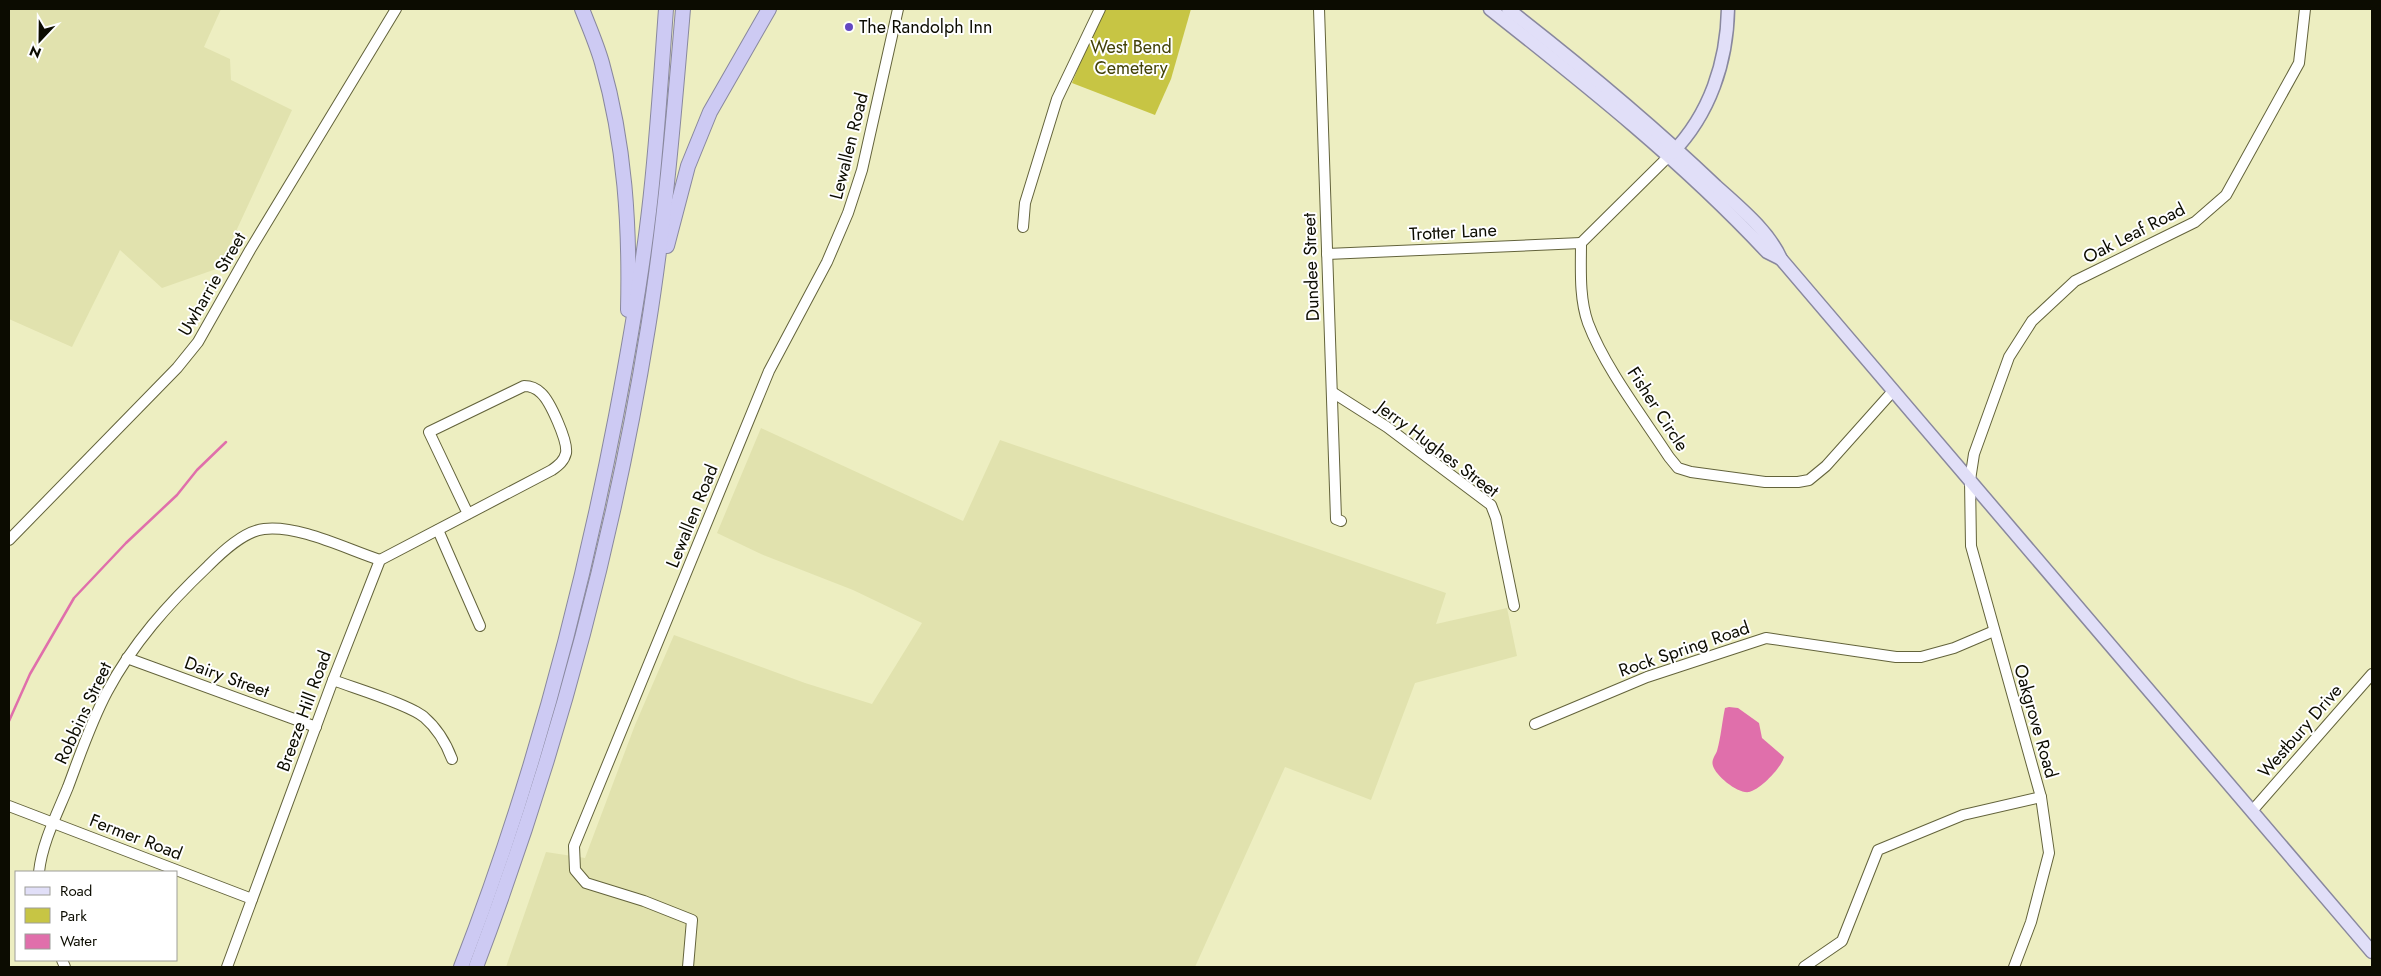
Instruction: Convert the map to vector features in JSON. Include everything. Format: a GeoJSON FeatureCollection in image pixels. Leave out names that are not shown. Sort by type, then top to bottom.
{"type":"FeatureCollection","features":[{"type":"Feature","properties":{"kind":"highway"},"geometry":{"type":"LineString","coordinates":[[582,9],[602,62],[615,115],[622,161],[628,214],[627,358]]}},
{"type":"Feature","properties":{"kind":"highway"},"geometry":{"type":"LineString","coordinates":[[461,967],[536,746],[562,656],[585,565],[627,358],[649,209],[666,9]]}},
{"type":"Feature","properties":{"kind":"highway"},"geometry":{"type":"LineString","coordinates":[[476,967],[526,828],[552,748],[585,626],[616,496],[648,330],[661,240],[683,9]]}},
{"type":"Feature","properties":{"kind":"highway"},"geometry":{"type":"LineString","coordinates":[[648,330],[688,166],[710,112],[769,9]]}},
{"type":"Feature","properties":{"kind":"main road"},"geometry":{"type":"LineString","coordinates":[[1490,9],[1608,104],[1673,152]]}},
{"type":"Feature","properties":{"kind":"main road"},"geometry":{"type":"LineString","coordinates":[[1508,9],[1573,60],[1673,152],[1767,252],[1781,259],[2372,952]]}},
{"type":"Feature","properties":{"kind":"main road"},"geometry":{"type":"LineString","coordinates":[[1673,152],[1703,111],[1714,87],[1723,60],[1728,9]]}},
{"type":"Feature","properties":{"kind":"street","name":"Uwharrie Street"},"geometry":{"type":"LineString","coordinates":[[9,540],[177,368],[198,342],[250,250],[396,9]]}},
{"type":"Feature","properties":{"kind":"street","name":"Lewallen Road"},"geometry":{"type":"LineString","coordinates":[[688,967],[692,920],[644,901],[586,883],[575,870],[574,846],[769,372],[827,262],[848,213],[862,170],[898,9]]}},
{"type":"Feature","properties":{"kind":"street"},"geometry":{"type":"LineString","coordinates":[[1023,227],[1023,211],[1027,195],[1057,99],[1100,9]]}},
{"type":"Feature","properties":{"kind":"street","name":"Dundee Street"},"geometry":{"type":"LineString","coordinates":[[1319,9],[1336,519],[1341,521]]}},
{"type":"Feature","properties":{"kind":"street","name":"Oak Leaf Road"},"geometry":{"type":"LineString","coordinates":[[1970,480],[1974,454],[2010,357],[2032,321],[2075,281],[2195,222],[2226,195],[2299,63],[2305,9]]}},
{"type":"Feature","properties":{"kind":"street"},"geometry":{"type":"LineString","coordinates":[[1580,243],[1673,152]]}},
{"type":"Feature","properties":{"kind":"street","name":"Trotter Lane"},"geometry":{"type":"LineString","coordinates":[[1327,254],[1580,243]]}},
{"type":"Feature","properties":{"kind":"street","name":"Fisher Circle"},"geometry":{"type":"LineString","coordinates":[[1580,243],[1582,281],[1588,322],[1609,364],[1669,458],[1678,468],[1691,472],[1765,482],[1809,480],[1826,466],[1893,391]]}},
{"type":"Feature","properties":{"kind":"street"},"geometry":{"type":"LineString","coordinates":[[380,560],[438,530],[552,470],[562,462],[566,452],[565,438],[543,394],[533,386],[524,386],[429,432],[468,514]]}},
{"type":"Feature","properties":{"kind":"street","name":"Jerry Hughes Street"},"geometry":{"type":"LineString","coordinates":[[1332,392],[1387,427],[1491,506],[1496,518],[1514,606]]}},
{"type":"Feature","properties":{"kind":"street","name":"Oakgrove Road"},"geometry":{"type":"LineString","coordinates":[[1970,480],[1971,546],[2041,797],[2049,853],[2031,922],[2014,967]]}},
{"type":"Feature","properties":{"kind":"street","name":"Robbins Street"},"geometry":{"type":"LineString","coordinates":[[39,871],[45,846],[54,822],[106,693],[127,658],[156,618],[176,596],[220,556],[251,533],[263,529],[285,529],[380,560]]}},
{"type":"Feature","properties":{"kind":"street"},"geometry":{"type":"LineString","coordinates":[[438,530],[480,626]]}},
{"type":"Feature","properties":{"kind":"street","name":"Breeze Hill Road"},"geometry":{"type":"LineString","coordinates":[[227,967],[333,680],[380,560]]}},
{"type":"Feature","properties":{"kind":"street","name":"Rock Spring Road"},"geometry":{"type":"LineString","coordinates":[[1535,724],[1647,676],[1766,638],[1896,657],[1921,657],[1954,648],[1994,630]]}},
{"type":"Feature","properties":{"kind":"street","name":"Dairy Street"},"geometry":{"type":"LineString","coordinates":[[127,658],[316,727]]}},
{"type":"Feature","properties":{"kind":"street","name":"Westbury Drive"},"geometry":{"type":"LineString","coordinates":[[2252,811],[2372,674]]}},
{"type":"Feature","properties":{"kind":"street"},"geometry":{"type":"LineString","coordinates":[[333,680],[422,716],[434,727],[446,743],[452,759]]}},
{"type":"Feature","properties":{"kind":"street"},"geometry":{"type":"LineString","coordinates":[[1804,967],[1842,941],[1878,850],[1962,815],[2041,797]]}},
{"type":"Feature","properties":{"kind":"street","name":"Fermer Road"},"geometry":{"type":"LineString","coordinates":[[9,806],[252,899]]}},
{"type":"Feature","properties":{"kind":"shaded area"},"geometry":{"type":"Polygon","coordinates":[[[9,9],[221,9],[204,47],[230,59],[231,80],[292,110],[219,268],[162,288],[120,250],[72,347],[9,319],[9,9]]]}},
{"type":"Feature","properties":{"kind":"shaded area"},"geometry":{"type":"Polygon","coordinates":[[[761,428],[963,521],[1000,440],[1446,593],[1436,624],[1507,608],[1517,656],[1415,683],[1371,800],[1285,767],[1195,967],[506,967],[546,852],[585,858],[635,725],[674,635],[805,683],[872,704],[922,623],[853,590],[761,554],[717,533],[761,428]]]}},
{"type":"Feature","properties":{"kind":"green space","name":"West Bend Cemetery"},"geometry":{"type":"Polygon","coordinates":[[[1102,9],[1191,9],[1171,79],[1155,115],[1072,83],[1102,9]]]}},
{"type":"Feature","properties":{"kind":"water"},"geometry":{"type":"Polygon","coordinates":[[[1725,708],[1738,708],[1759,723],[1762,738],[1784,757],[1770,778],[1749,792],[1744,792],[1728,784],[1718,775],[1713,766],[1725,708]]]}},
{"type":"Feature","properties":{"kind":"waterway"},"geometry":{"type":"LineString","coordinates":[[9,721],[30,674],[74,598],[126,543],[177,495],[197,470],[226,442]]}},
{"type":"Feature","properties":{"kind":"place","name":"The Randolph Inn"},"geometry":{"type":"Point","coordinates":[849,27]}}]}
